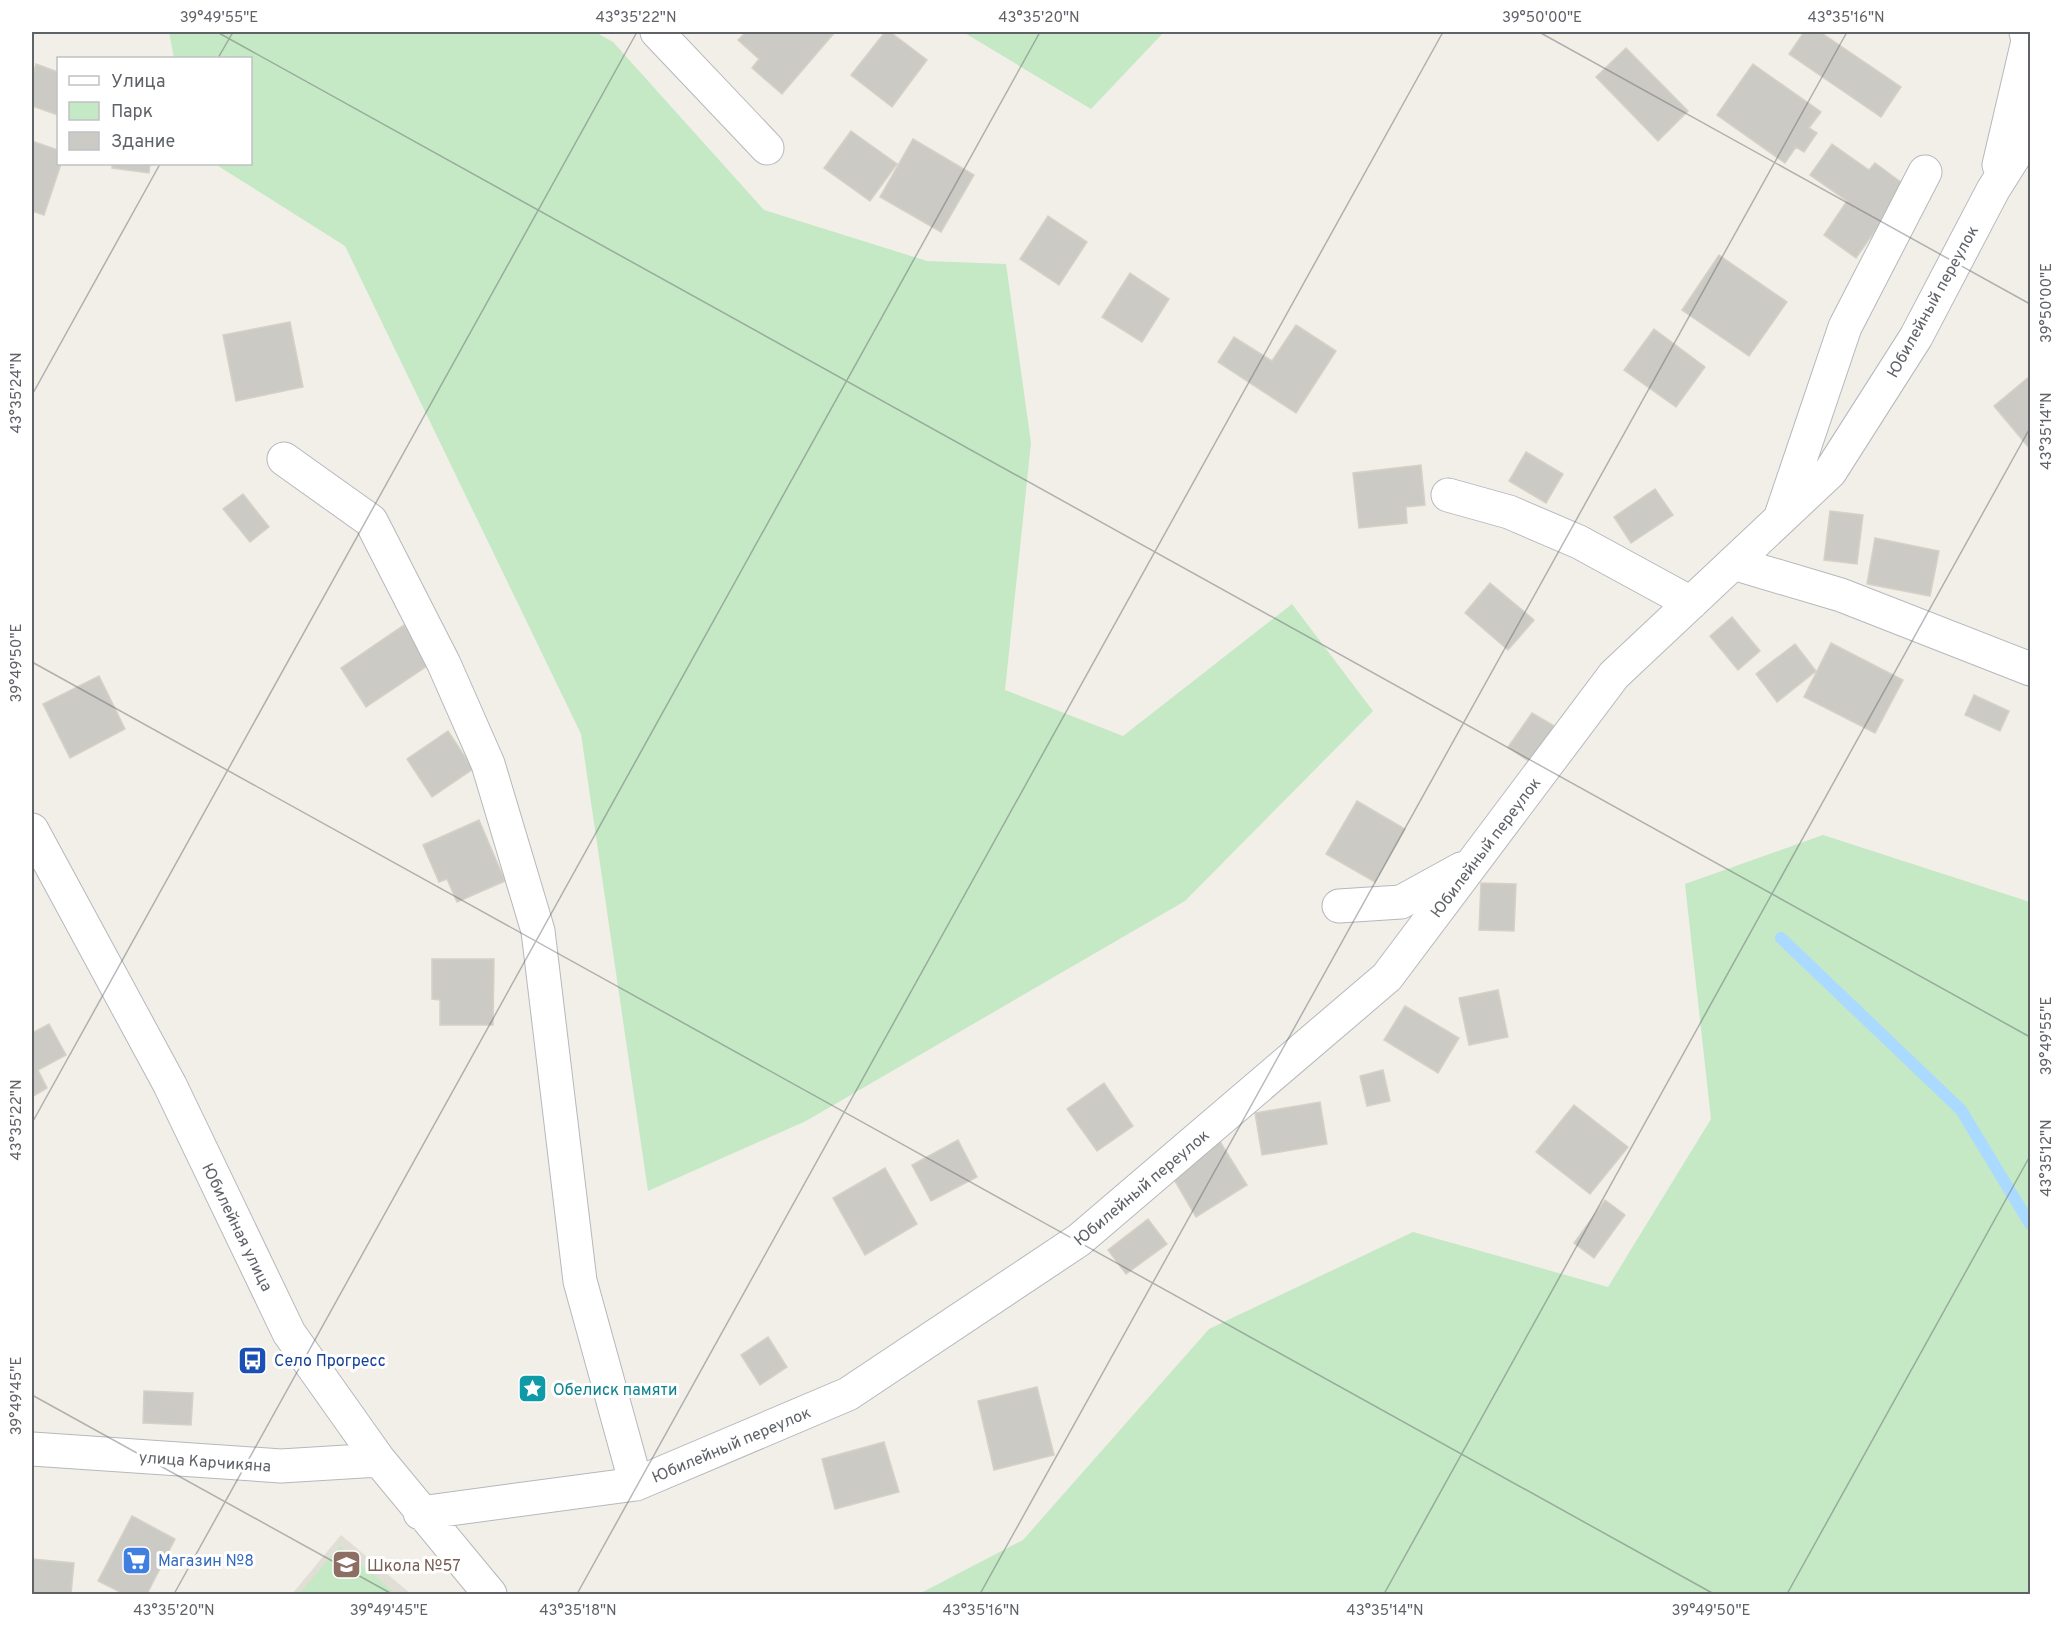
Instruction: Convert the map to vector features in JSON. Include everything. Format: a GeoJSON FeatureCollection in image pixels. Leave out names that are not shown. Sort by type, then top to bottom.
{"type":"FeatureCollection","features":[{"type":"Feature","properties":{"kind":"street"},"geometry":{"type":"LineString","coordinates":[[657,32],[767,148]]}},
{"type":"Feature","properties":{"kind":"street"},"geometry":{"type":"LineString","coordinates":[[1993,190],[2028,40],[2026,32]]}},
{"type":"Feature","properties":{"kind":"street","name":"Юбилейный переулок"},"geometry":{"type":"LineString","coordinates":[[420,1513],[636,1484],[848,1394],[1079,1240],[1387,977],[1614,675],[1830,472],[1916,337],[1993,190],[2031,131]]}},
{"type":"Feature","properties":{"kind":"street","name":"Юбилейный переулок"},"geometry":{"type":"LineString","coordinates":[[1780,520],[1845,327],[1925,172]]}},
{"type":"Feature","properties":{"kind":"street"},"geometry":{"type":"LineString","coordinates":[[284,459],[371,521],[444,664],[488,764],[538,931],[580,1281],[636,1484]]}},
{"type":"Feature","properties":{"kind":"street"},"geometry":{"type":"LineString","coordinates":[[1448,495],[1509,512],[1579,542],[1691,603]]}},
{"type":"Feature","properties":{"kind":"street"},"geometry":{"type":"LineString","coordinates":[[1733,563],[1841,595],[2031,669]]}},
{"type":"Feature","properties":{"kind":"street","name":"Юбилейная улица"},"geometry":{"type":"LineString","coordinates":[[32,830],[170,1086],[289,1333],[379,1460],[420,1513],[490,1594]]}},
{"type":"Feature","properties":{"kind":"street"},"geometry":{"type":"LineString","coordinates":[[1339,906],[1401,902],[1473,862]]}},
{"type":"Feature","properties":{"kind":"street","name":"улица Карчикяна"},"geometry":{"type":"LineString","coordinates":[[32,1449],[280,1466],[379,1460]]}},
{"type":"Feature","properties":{"kind":"shaded area","name":"Школа №57"},"geometry":{"type":"Polygon","coordinates":[[[341,1535],[411,1594],[292,1594],[341,1535]]]}},
{"type":"Feature","properties":{"kind":"green space"},"geometry":{"type":"Polygon","coordinates":[[[169,32],[595,32],[613,42],[764,210],[927,261],[1006,264],[1031,443],[1005,690],[1123,736],[1292,604],[1373,711],[1185,901],[806,1121],[648,1191],[581,734],[345,246],[217,165],[252,165],[252,57],[174,57],[169,32]]]}},
{"type":"Feature","properties":{"kind":"green space"},"geometry":{"type":"Polygon","coordinates":[[[963,32],[1164,32],[1091,109],[963,32]]]}},
{"type":"Feature","properties":{"kind":"green space"},"geometry":{"type":"Polygon","coordinates":[[[1823,835],[2030,902],[2030,1594],[919,1594],[1023,1540],[1209,1329],[1413,1232],[1608,1287],[1711,1119],[1685,884],[1823,835]]]}},
{"type":"Feature","properties":{"kind":"green space","name":"Школа №57"},"geometry":{"type":"Polygon","coordinates":[[[340,1546],[396,1594],[299,1594],[340,1546]]]}},
{"type":"Feature","properties":{"kind":"building"},"geometry":{"type":"Polygon","coordinates":[[[746,32],[835,32],[782,94],[752,68],[759,59],[738,40],[746,32]]]}},
{"type":"Feature","properties":{"kind":"building"},"geometry":{"type":"Polygon","coordinates":[[[885,32],[890,32],[927,60],[892,107],[851,75],[885,32]]]}},
{"type":"Feature","properties":{"kind":"building"},"geometry":{"type":"Polygon","coordinates":[[[1804,32],[1820,32],[1901,87],[1881,117],[1789,54],[1804,32]]]}},
{"type":"Feature","properties":{"kind":"building"},"geometry":{"type":"Polygon","coordinates":[[[1626,48],[1688,111],[1658,141],[1596,77],[1626,48]]]}},
{"type":"Feature","properties":{"kind":"building"},"geometry":{"type":"Polygon","coordinates":[[[36,64],[57,72],[57,115],[32,106],[32,77],[36,64]]]}},
{"type":"Feature","properties":{"kind":"building"},"geometry":{"type":"Polygon","coordinates":[[[1753,64],[1821,112],[1809,128],[1817,133],[1804,152],[1796,147],[1785,163],[1717,115],[1753,64]]]}},
{"type":"Feature","properties":{"kind":"building"},"geometry":{"type":"Polygon","coordinates":[[[851,131],[897,164],[870,201],[824,168],[851,131]]]}},
{"type":"Feature","properties":{"kind":"building"},"geometry":{"type":"Polygon","coordinates":[[[913,139],[974,175],[941,232],[880,197],[913,139]]]}},
{"type":"Feature","properties":{"kind":"building"},"geometry":{"type":"Polygon","coordinates":[[[32,141],[57,150],[57,165],[61,165],[44,215],[32,211],[32,141]]]}},
{"type":"Feature","properties":{"kind":"building"},"geometry":{"type":"Polygon","coordinates":[[[1832,144],[1869,170],[1875,163],[1906,186],[1856,258],[1824,235],[1847,201],[1810,175],[1832,144]]]}},
{"type":"Feature","properties":{"kind":"building"},"geometry":{"type":"Polygon","coordinates":[[[112,165],[150,165],[149,173],[112,168],[112,165]]]}},
{"type":"Feature","properties":{"kind":"building"},"geometry":{"type":"Polygon","coordinates":[[[1048,216],[1087,242],[1059,285],[1020,259],[1048,216]]]}},
{"type":"Feature","properties":{"kind":"building"},"geometry":{"type":"Polygon","coordinates":[[[1719,255],[1787,302],[1749,356],[1682,310],[1719,255]]]}},
{"type":"Feature","properties":{"kind":"building"},"geometry":{"type":"Polygon","coordinates":[[[1130,273],[1169,299],[1142,342],[1102,317],[1130,273]]]}},
{"type":"Feature","properties":{"kind":"building"},"geometry":{"type":"Polygon","coordinates":[[[290,322],[303,387],[236,401],[223,335],[290,322]]]}},
{"type":"Feature","properties":{"kind":"building"},"geometry":{"type":"Polygon","coordinates":[[[1296,325],[1336,351],[1296,413],[1218,362],[1234,337],[1272,361],[1296,325]]]}},
{"type":"Feature","properties":{"kind":"building"},"geometry":{"type":"Polygon","coordinates":[[[1654,329],[1705,367],[1676,407],[1624,370],[1654,329]]]}},
{"type":"Feature","properties":{"kind":"building"},"geometry":{"type":"Polygon","coordinates":[[[2030,376],[2030,449],[1994,406],[2030,376]]]}},
{"type":"Feature","properties":{"kind":"building"},"geometry":{"type":"Polygon","coordinates":[[[1526,452],[1563,474],[1546,503],[1509,481],[1526,452]]]}},
{"type":"Feature","properties":{"kind":"building"},"geometry":{"type":"Polygon","coordinates":[[[1421,465],[1425,505],[1406,507],[1407,523],[1359,528],[1353,473],[1421,465]]]}},
{"type":"Feature","properties":{"kind":"building"},"geometry":{"type":"Polygon","coordinates":[[[1655,489],[1673,515],[1631,543],[1614,517],[1655,489]]]}},
{"type":"Feature","properties":{"kind":"building"},"geometry":{"type":"Polygon","coordinates":[[[243,494],[269,527],[250,542],[223,509],[243,494]]]}},
{"type":"Feature","properties":{"kind":"building"},"geometry":{"type":"Polygon","coordinates":[[[1830,511],[1863,515],[1857,564],[1824,560],[1830,511]]]}},
{"type":"Feature","properties":{"kind":"building"},"geometry":{"type":"Polygon","coordinates":[[[1875,538],[1939,551],[1930,596],[1867,584],[1875,538]]]}},
{"type":"Feature","properties":{"kind":"building"},"geometry":{"type":"Polygon","coordinates":[[[1490,583],[1534,620],[1508,650],[1465,613],[1490,583]]]}},
{"type":"Feature","properties":{"kind":"building"},"geometry":{"type":"Polygon","coordinates":[[[1732,617],[1760,651],[1738,670],[1710,636],[1732,617]]]}},
{"type":"Feature","properties":{"kind":"building"},"geometry":{"type":"Polygon","coordinates":[[[404,625],[430,664],[366,707],[341,668],[404,625]]]}},
{"type":"Feature","properties":{"kind":"building"},"geometry":{"type":"Polygon","coordinates":[[[1831,643],[1903,680],[1875,733],[1804,697],[1831,643]]]}},
{"type":"Feature","properties":{"kind":"building"},"geometry":{"type":"Polygon","coordinates":[[[1795,644],[1816,671],[1777,702],[1756,674],[1795,644]]]}},
{"type":"Feature","properties":{"kind":"building"},"geometry":{"type":"Polygon","coordinates":[[[99,676],[125,729],[70,758],[43,704],[99,676]]]}},
{"type":"Feature","properties":{"kind":"building"},"geometry":{"type":"Polygon","coordinates":[[[1974,695],[2009,711],[2000,731],[1965,715],[1974,695]]]}},
{"type":"Feature","properties":{"kind":"building"},"geometry":{"type":"Polygon","coordinates":[[[1532,713],[1556,727],[1530,762],[1508,747],[1532,713]]]}},
{"type":"Feature","properties":{"kind":"building"},"geometry":{"type":"Polygon","coordinates":[[[448,731],[473,769],[432,797],[407,759],[448,731]]]}},
{"type":"Feature","properties":{"kind":"building"},"geometry":{"type":"Polygon","coordinates":[[[1357,801],[1405,829],[1375,882],[1326,854],[1357,801]]]}},
{"type":"Feature","properties":{"kind":"building"},"geometry":{"type":"Polygon","coordinates":[[[479,820],[505,881],[457,902],[447,879],[439,882],[423,845],[479,820]]]}},
{"type":"Feature","properties":{"kind":"building"},"geometry":{"type":"Polygon","coordinates":[[[1481,883],[1516,884],[1514,931],[1479,930],[1481,883]]]}},
{"type":"Feature","properties":{"kind":"building"},"geometry":{"type":"Polygon","coordinates":[[[432,959],[494,959],[493,1025],[440,1025],[440,1000],[432,999],[432,959]]]}},
{"type":"Feature","properties":{"kind":"building"},"geometry":{"type":"Polygon","coordinates":[[[1498,990],[1508,1037],[1469,1045],[1459,998],[1498,990]]]}},
{"type":"Feature","properties":{"kind":"building"},"geometry":{"type":"Polygon","coordinates":[[[1405,1006],[1459,1038],[1438,1073],[1384,1040],[1405,1006]]]}},
{"type":"Feature","properties":{"kind":"building"},"geometry":{"type":"Polygon","coordinates":[[[49,1024],[66,1055],[38,1070],[47,1088],[32,1097],[32,1033],[49,1024]]]}},
{"type":"Feature","properties":{"kind":"building"},"geometry":{"type":"Polygon","coordinates":[[[1383,1070],[1390,1101],[1367,1106],[1360,1076],[1383,1070]]]}},
{"type":"Feature","properties":{"kind":"building"},"geometry":{"type":"Polygon","coordinates":[[[1104,1083],[1133,1126],[1097,1151],[1067,1109],[1104,1083]]]}},
{"type":"Feature","properties":{"kind":"building"},"geometry":{"type":"Polygon","coordinates":[[[1320,1102],[1327,1144],[1262,1155],[1255,1113],[1320,1102]]]}},
{"type":"Feature","properties":{"kind":"building"},"geometry":{"type":"Polygon","coordinates":[[[1574,1105],[1628,1147],[1590,1194],[1536,1152],[1574,1105]]]}},
{"type":"Feature","properties":{"kind":"building"},"geometry":{"type":"Polygon","coordinates":[[[958,1140],[977,1177],[931,1201],[912,1165],[958,1140]]]}},
{"type":"Feature","properties":{"kind":"building"},"geometry":{"type":"Polygon","coordinates":[[[1219,1140],[1247,1185],[1196,1217],[1169,1171],[1219,1140]]]}},
{"type":"Feature","properties":{"kind":"building"},"geometry":{"type":"Polygon","coordinates":[[[885,1168],[917,1224],[865,1255],[833,1198],[885,1168]]]}},
{"type":"Feature","properties":{"kind":"building"},"geometry":{"type":"Polygon","coordinates":[[[1605,1200],[1625,1215],[1594,1258],[1574,1243],[1605,1200]]]}},
{"type":"Feature","properties":{"kind":"building"},"geometry":{"type":"Polygon","coordinates":[[[1148,1219],[1167,1244],[1126,1274],[1108,1250],[1148,1219]]]}},
{"type":"Feature","properties":{"kind":"building"},"geometry":{"type":"Polygon","coordinates":[[[768,1337],[787,1367],[760,1385],[741,1355],[768,1337]]]}},
{"type":"Feature","properties":{"kind":"building"},"geometry":{"type":"Polygon","coordinates":[[[1037,1387],[1054,1455],[994,1470],[978,1401],[1037,1387]]]}},
{"type":"Feature","properties":{"kind":"building"},"geometry":{"type":"Polygon","coordinates":[[[144,1391],[193,1393],[191,1425],[143,1423],[144,1391]]]}},
{"type":"Feature","properties":{"kind":"building"},"geometry":{"type":"Polygon","coordinates":[[[884,1442],[899,1492],[835,1509],[822,1459],[884,1442]]]}},
{"type":"Feature","properties":{"kind":"building","name":"Магазин №8"},"geometry":{"type":"Polygon","coordinates":[[[132,1516],[175,1539],[147,1594],[124,1594],[98,1581],[132,1516]]]}},
{"type":"Feature","properties":{"kind":"building"},"geometry":{"type":"Polygon","coordinates":[[[32,1559],[74,1563],[71,1594],[32,1594],[32,1559]]]}},
{"type":"Feature","properties":{"kind":"waterway"},"geometry":{"type":"LineString","coordinates":[[1781,938],[1961,1110],[2030,1224]]}},
{"type":"Feature","properties":{"kind":"place","name":"Село Прогресс"},"geometry":{"type":"Point","coordinates":[253,1360]}},
{"type":"Feature","properties":{"kind":"place","name":"Обелиск памяти"},"geometry":{"type":"Point","coordinates":[532,1389]}},
{"type":"Feature","properties":{"kind":"place","name":"Магазин №8"},"geometry":{"type":"Point","coordinates":[137,1560]}},
{"type":"Feature","properties":{"kind":"place","name":"Школа №57"},"geometry":{"type":"Point","coordinates":[346,1565]}}]}
